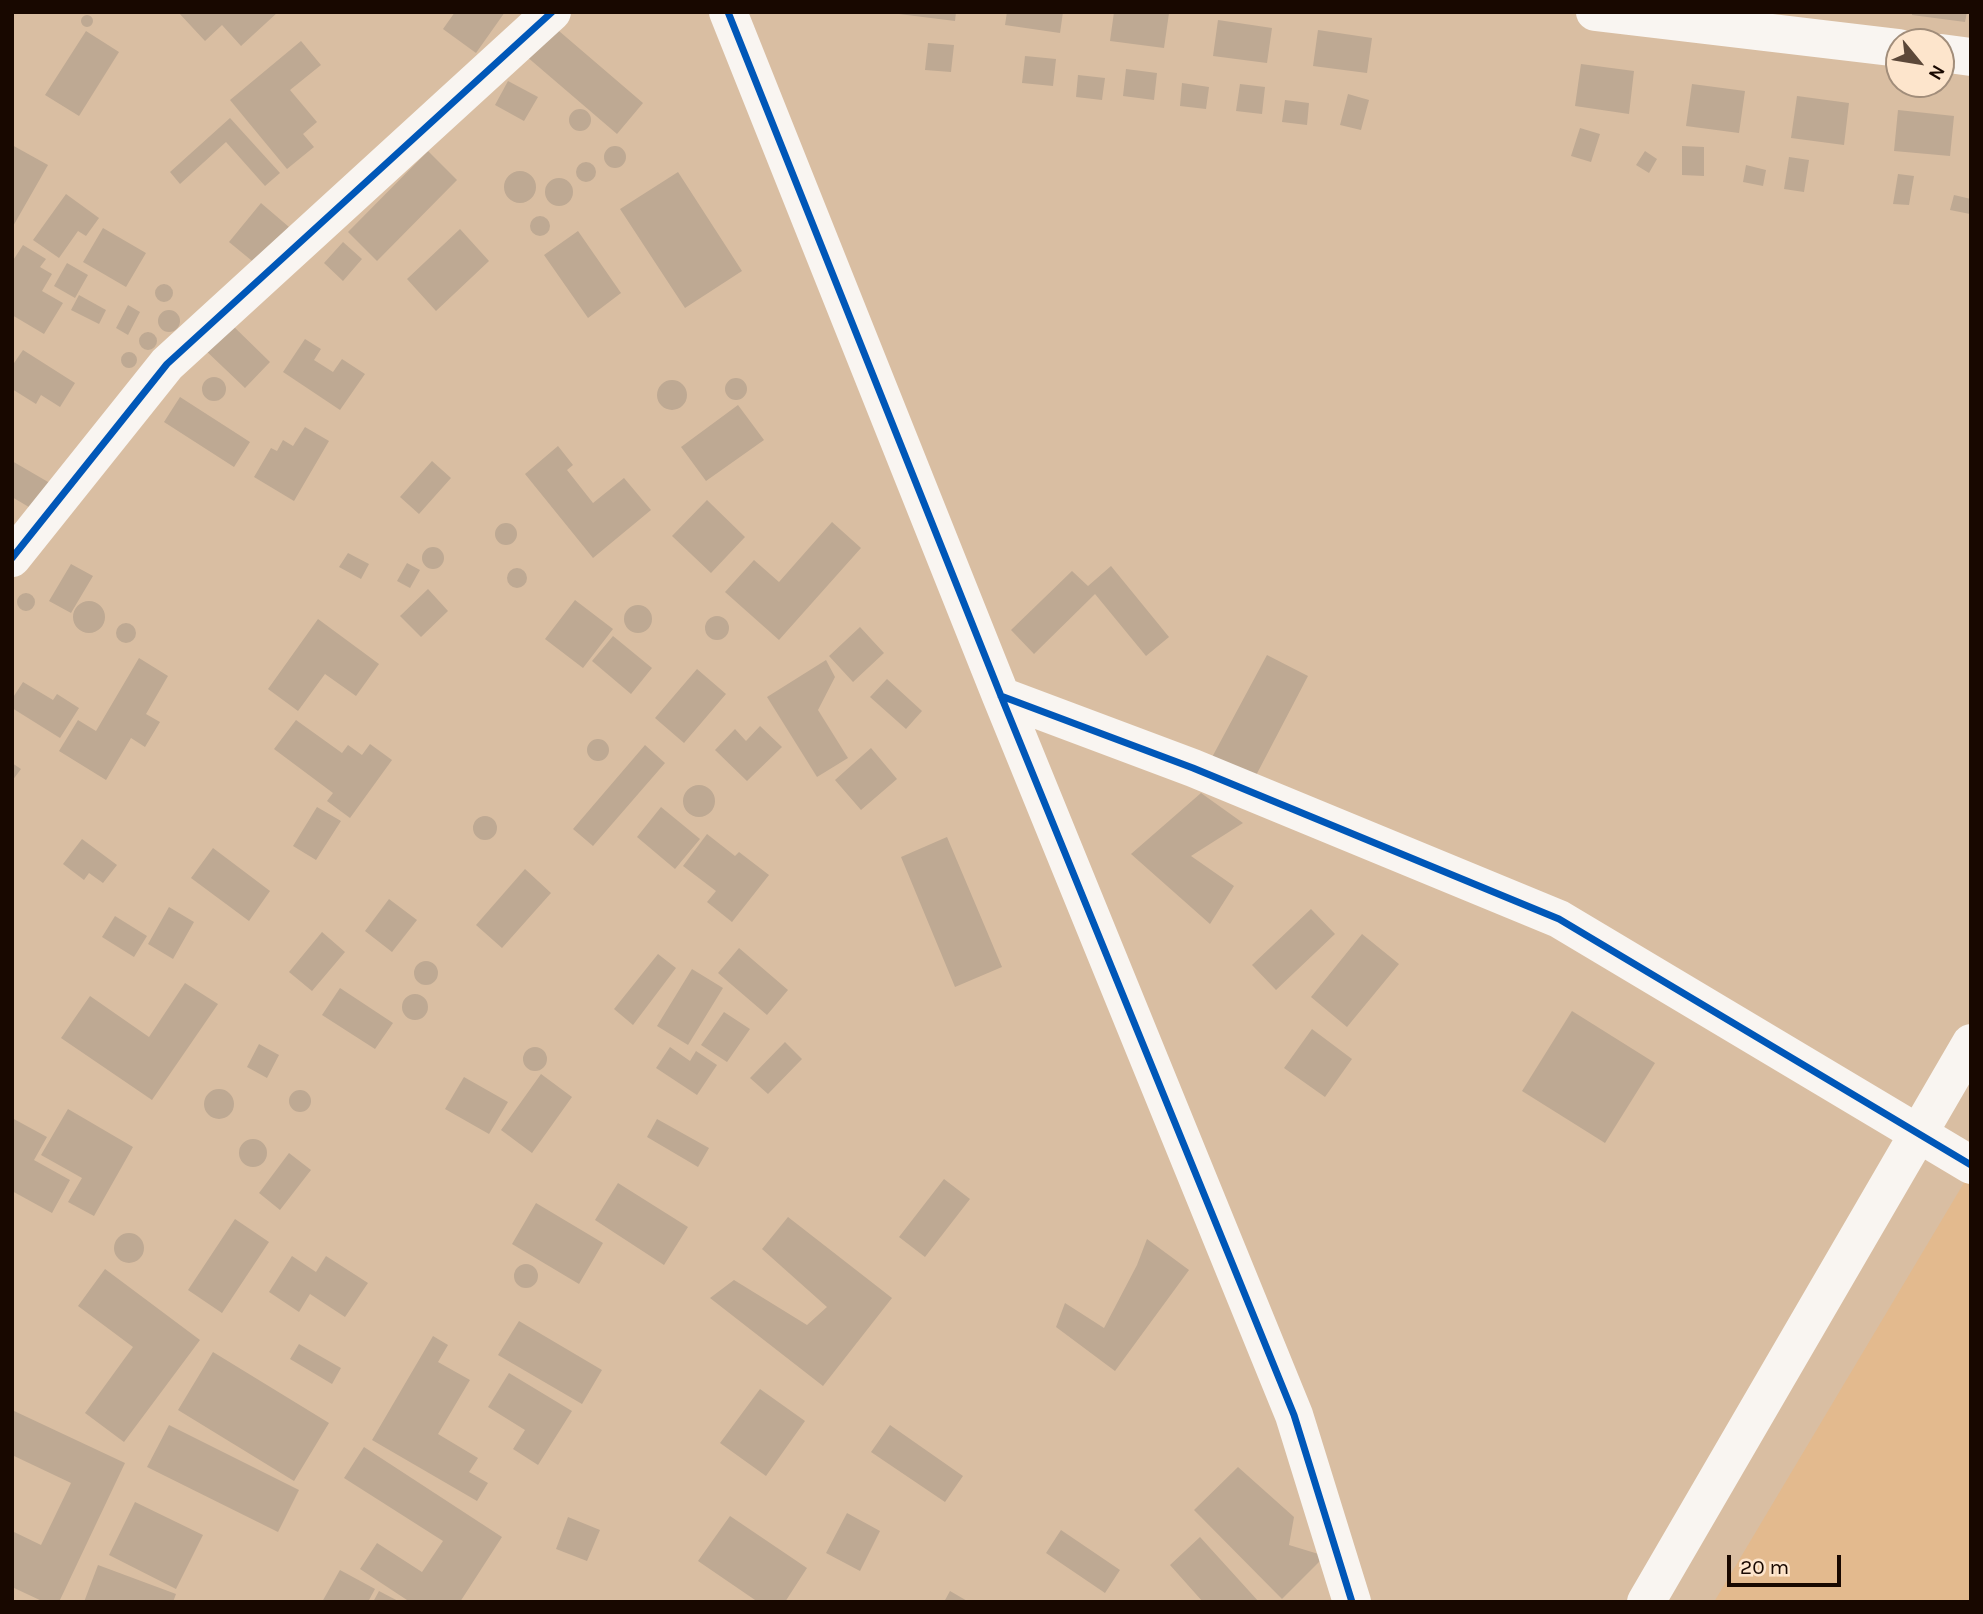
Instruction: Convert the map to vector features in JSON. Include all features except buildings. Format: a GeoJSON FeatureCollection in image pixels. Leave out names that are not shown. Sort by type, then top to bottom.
{"type":"FeatureCollection","features":[{"type":"Feature","properties":{"kind":"street"},"geometry":{"type":"LineString","coordinates":[[12,558],[167,364],[552,12]]}},
{"type":"Feature","properties":{"kind":"street"},"geometry":{"type":"LineString","coordinates":[[728,12],[1001,696],[1294,1415],[1352,1602]]}},
{"type":"Feature","properties":{"kind":"street"},"geometry":{"type":"LineString","coordinates":[[1595,12],[1885,46]]}},
{"type":"Feature","properties":{"kind":"street"},"geometry":{"type":"LineString","coordinates":[[1001,696],[1193,768],[1559,919],[1971,1166]]}},
{"type":"Feature","properties":{"kind":"street"},"geometry":{"type":"LineString","coordinates":[[1646,1602],[1971,1043]]}},
{"type":"Feature","properties":{"kind":"shaded area"},"geometry":{"type":"Polygon","coordinates":[[[1971,1171],[1971,1602],[1714,1602],[1971,1171]]]}},
{"type":"Feature","properties":{"kind":"cycle path"},"geometry":{"type":"LineString","coordinates":[[12,558],[167,364],[552,12]]}},
{"type":"Feature","properties":{"kind":"cycle path"},"geometry":{"type":"LineString","coordinates":[[728,12],[1001,696],[1294,1415],[1352,1602]]}},
{"type":"Feature","properties":{"kind":"cycle path"},"geometry":{"type":"LineString","coordinates":[[1001,696],[1193,768],[1559,919],[1971,1165]]}}]}
